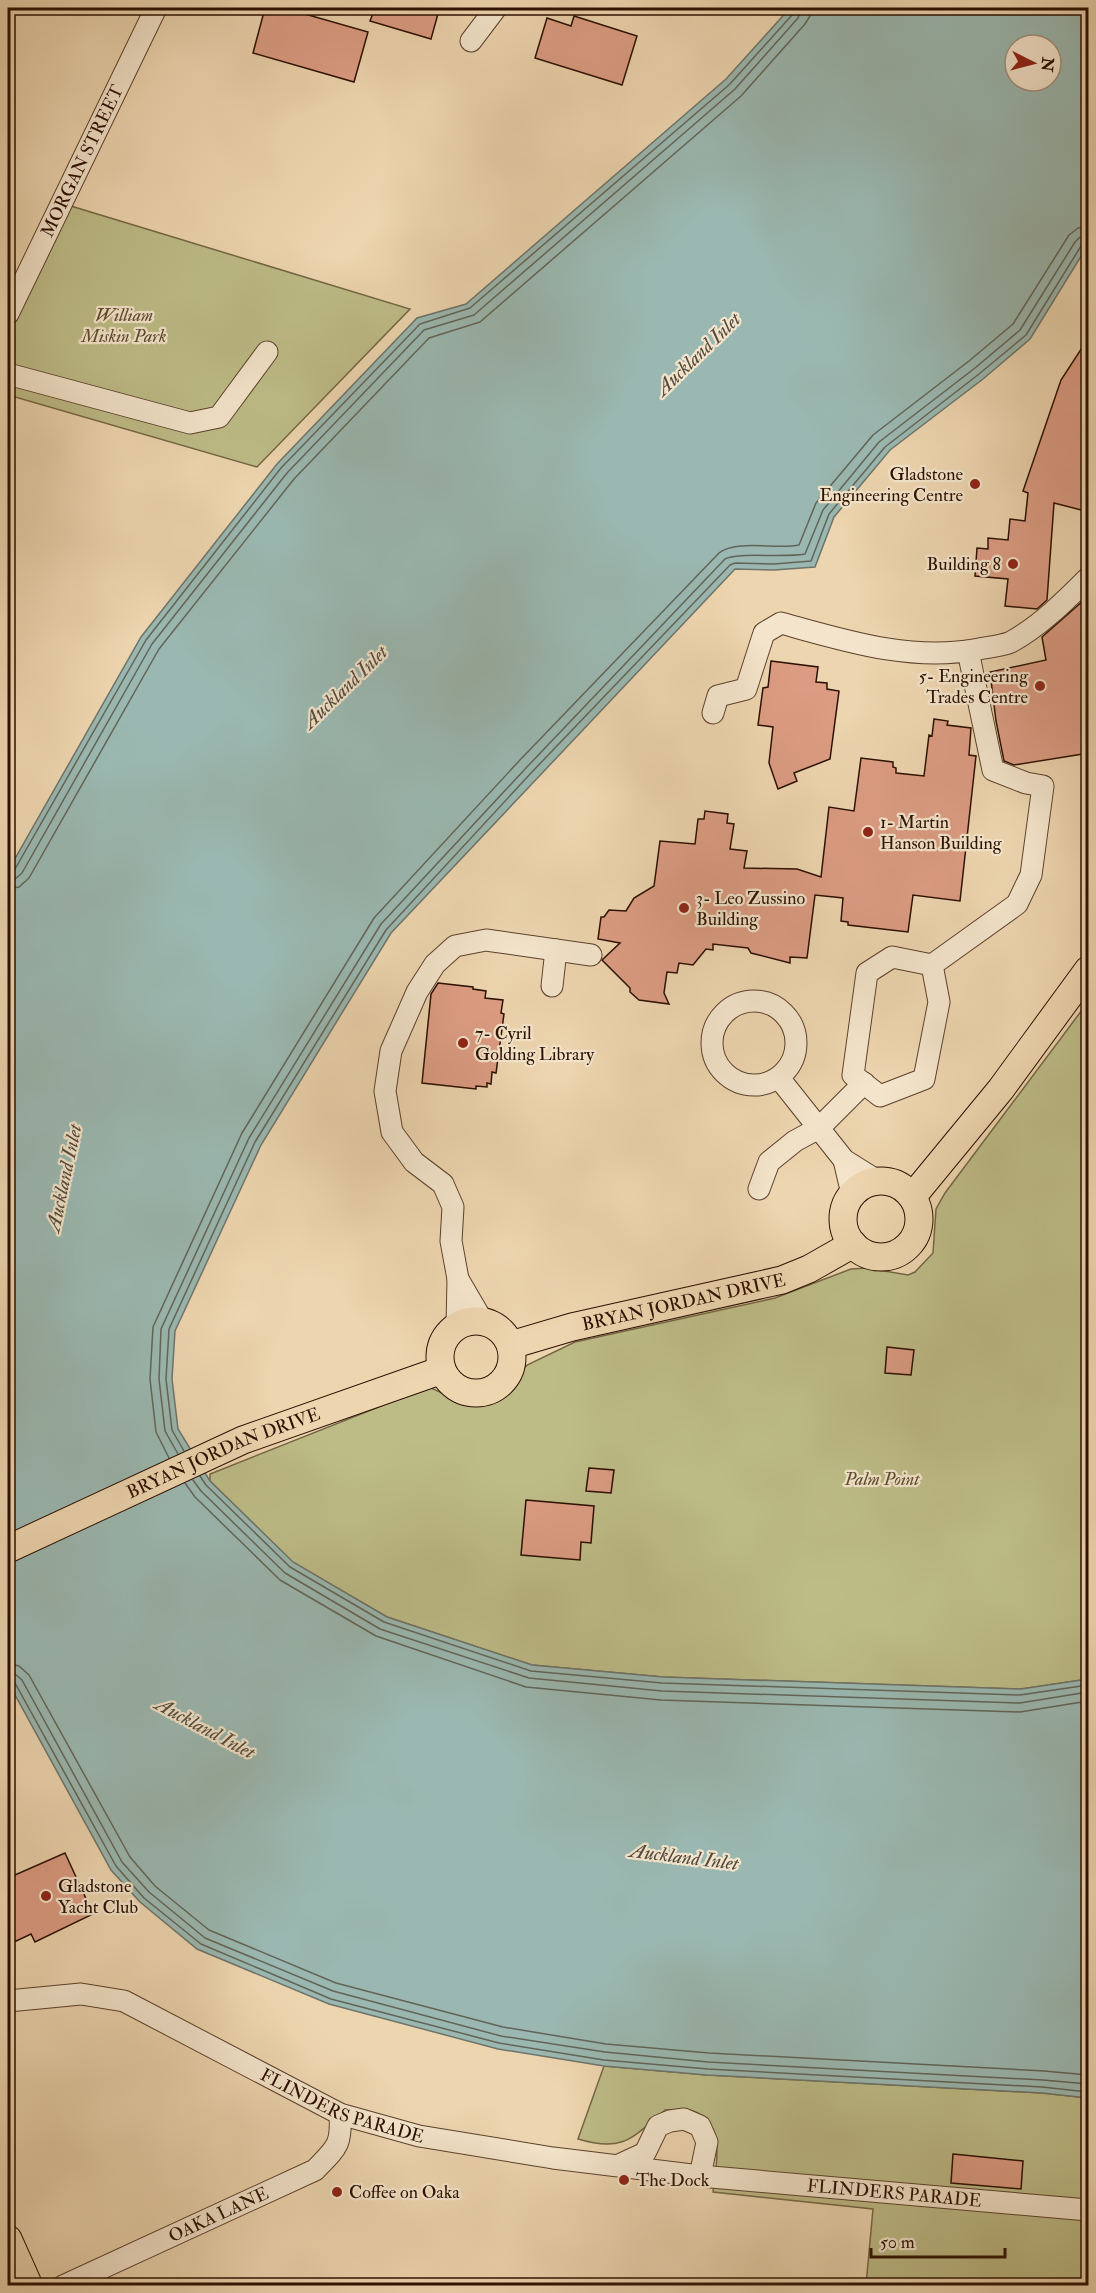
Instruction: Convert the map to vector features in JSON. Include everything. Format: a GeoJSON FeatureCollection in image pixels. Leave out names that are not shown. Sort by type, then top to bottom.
{"type":"FeatureCollection","features":[{"type":"Feature","properties":{"kind":"main road"},"geometry":{"type":"LineString","coordinates":[[913,1196],[1001,1089],[1089,970]]}},
{"type":"Feature","properties":{"kind":"main road"},"geometry":{"type":"LineString","coordinates":[[876,1180],[890,1181],[903,1187],[913,1196],[920,1217],[919,1228],[908,1247],[898,1254],[886,1257],[862,1252],[853,1244],[846,1232],[843,1219],[845,1205],[852,1194],[862,1185],[876,1180]]}},
{"type":"Feature","properties":{"kind":"main road","name":"BRYAN JORDAN DRIVE"},"geometry":{"type":"LineString","coordinates":[[511,1345],[572,1327],[782,1280],[809,1269],[853,1244]]}},
{"type":"Feature","properties":{"kind":"main road"},"geometry":{"type":"LineString","coordinates":[[470,1323],[495,1325],[505,1334],[511,1345],[513,1358],[504,1381],[494,1389],[482,1393],[470,1393],[458,1389],[448,1381],[439,1357],[441,1344],[448,1333],[470,1323]]}},
{"type":"Feature","properties":{"kind":"main road","name":"BRYAN JORDAN DRIVE"},"geometry":{"type":"LineString","coordinates":[[8,1549],[243,1440],[442,1370]]}},
{"type":"Feature","properties":{"kind":"main road"},"geometry":{"type":"LineString","coordinates":[[8,2240],[29,2286]]}},
{"type":"Feature","properties":{"kind":"street","name":"MORGAN STREET"},"geometry":{"type":"LineString","coordinates":[[8,314],[156,8]]}},
{"type":"Feature","properties":{"kind":"street"},"geometry":{"type":"LineString","coordinates":[[471,41],[496,8]]}},
{"type":"Feature","properties":{"kind":"street"},"geometry":{"type":"LineString","coordinates":[[8,374],[190,423],[219,417],[267,351]]}},
{"type":"Feature","properties":{"kind":"street"},"geometry":{"type":"LineString","coordinates":[[713,712],[718,696],[746,689],[764,633],[781,623],[846,642],[892,650],[921,654],[968,651],[1009,643],[1043,620],[1089,578]]}},
{"type":"Feature","properties":{"kind":"street"},"geometry":{"type":"LineString","coordinates":[[932,965],[939,1002],[924,1079],[880,1096],[854,1075],[867,973],[892,957],[932,965],[1017,904],[1031,875],[1043,786],[1026,783],[993,770],[968,651]]}},
{"type":"Feature","properties":{"kind":"street"},"geometry":{"type":"LineString","coordinates":[[470,1323],[451,1241],[453,1207],[443,1184],[414,1162],[392,1132],[385,1091],[391,1052],[417,992],[435,964],[455,946],[486,940],[591,955]]}},
{"type":"Feature","properties":{"kind":"street"},"geometry":{"type":"LineString","coordinates":[[552,986],[556,950]]}},
{"type":"Feature","properties":{"kind":"street"},"geometry":{"type":"LineString","coordinates":[[779,1078],[844,1160],[876,1180]]}},
{"type":"Feature","properties":{"kind":"street"},"geometry":{"type":"LineString","coordinates":[[759,1189],[769,1162],[795,1141],[819,1128],[864,1083]]}},
{"type":"Feature","properties":{"kind":"street"},"geometry":{"type":"LineString","coordinates":[[844,1160],[852,1194]]}},
{"type":"Feature","properties":{"kind":"street","name":"FLINDERS PARADE"},"geometry":{"type":"LineString","coordinates":[[8,2001],[81,1994],[124,2001],[340,2114],[419,2136],[553,2158],[700,2176],[1089,2210]]}},
{"type":"Feature","properties":{"kind":"street","name":"OAKA LANE"},"geometry":{"type":"LineString","coordinates":[[63,2286],[315,2170],[334,2150],[341,2135],[340,2114]]}},
{"type":"Feature","properties":{"kind":"street"},"geometry":{"type":"LineString","coordinates":[[619,2165],[645,2153],[658,2127],[670,2121],[684,2119],[700,2126],[706,2142],[700,2176]]}},
{"type":"Feature","properties":{"kind":"green space","name":"William Miskin Park"},"geometry":{"type":"Polygon","coordinates":[[[61,203],[410,309],[257,467],[8,395],[8,314],[61,203]]]}},
{"type":"Feature","properties":{"kind":"green space","name":"Palm Point"},"geometry":{"type":"Polygon","coordinates":[[[1088,1002],[1088,1679],[1021,1689],[663,1677],[532,1665],[387,1617],[293,1563],[210,1481],[210,1474],[429,1387],[468,1405],[500,1395],[527,1365],[575,1342],[775,1298],[851,1269],[867,1268],[908,1275],[915,1272],[933,1253],[936,1209],[945,1193],[1088,1002]]]}},
{"type":"Feature","properties":{"kind":"green space"},"geometry":{"type":"Polygon","coordinates":[[[604,2066],[707,2075],[1042,2093],[1088,2098],[1088,2285],[866,2285],[873,2209],[713,2192],[717,2158],[715,2135],[711,2125],[704,2117],[693,2111],[665,2110],[636,2135],[617,2143],[594,2143],[578,2139],[604,2066]]]}},
{"type":"Feature","properties":{"kind":"water","name":"Auckland Inlet"},"geometry":{"type":"Polygon","coordinates":[[[790,8],[1088,8],[1088,245],[1030,339],[983,379],[890,450],[834,517],[815,567],[774,570],[735,569],[391,933],[261,1145],[175,1331],[172,1379],[178,1429],[210,1481],[293,1562],[387,1617],[532,1665],[663,1677],[1021,1689],[1088,1679],[1088,2098],[1042,2093],[707,2075],[604,2066],[498,2049],[329,2004],[197,1949],[140,1902],[111,1870],[8,1682],[8,871],[141,637],[277,464],[417,318],[466,304],[726,79],[790,8]]]}},
{"type":"Feature","properties":{"kind":"building"},"geometry":{"type":"Polygon","coordinates":[[[265,8],[284,8],[368,32],[354,82],[253,53],[265,8]]]}},
{"type":"Feature","properties":{"kind":"building"},"geometry":{"type":"Polygon","coordinates":[[[375,8],[439,10],[431,39],[370,21],[375,8]]]}},
{"type":"Feature","properties":{"kind":"building"},"geometry":{"type":"Polygon","coordinates":[[[574,16],[637,36],[622,85],[535,58],[547,18],[571,26],[574,16]]]}},
{"type":"Feature","properties":{"kind":"building"},"geometry":{"type":"Polygon","coordinates":[[[1089,337],[1089,512],[1054,503],[1047,600],[1037,609],[1005,606],[1008,579],[975,576],[977,548],[988,549],[988,538],[1008,540],[1010,519],[1025,521],[1028,493],[1023,491],[1061,380],[1089,337]]]}},
{"type":"Feature","properties":{"kind":"building","name":"5- Engineering Trades Centre"},"geometry":{"type":"Polygon","coordinates":[[[1084,600],[1089,600],[1089,753],[1014,765],[1004,761],[990,672],[1046,660],[1042,637],[1084,600]]]}},
{"type":"Feature","properties":{"kind":"building"},"geometry":{"type":"Polygon","coordinates":[[[771,661],[818,667],[816,682],[827,683],[827,689],[839,691],[830,759],[794,773],[797,781],[778,789],[769,763],[773,727],[758,725],[763,688],[768,687],[771,661]]]}},
{"type":"Feature","properties":{"kind":"building"},"geometry":{"type":"Polygon","coordinates":[[[934,719],[948,721],[947,725],[971,728],[969,755],[976,756],[960,901],[913,895],[908,932],[848,925],[848,922],[841,921],[843,898],[815,895],[807,958],[790,957],[790,963],[751,953],[748,948],[713,944],[713,950],[706,949],[693,965],[679,963],[677,973],[667,972],[664,993],[669,1004],[639,1000],[602,960],[620,943],[598,939],[601,917],[604,917],[609,910],[626,911],[634,898],[654,886],[660,841],[695,844],[698,819],[704,819],[705,811],[728,814],[727,823],[734,824],[730,849],[747,851],[744,868],[797,869],[821,877],[829,807],[854,811],[861,758],[893,762],[896,773],[924,776],[929,735],[932,736],[934,719]]]}},
{"type":"Feature","properties":{"kind":"building","name":"7- Cyril Golding Library"},"geometry":{"type":"Polygon","coordinates":[[[438,983],[473,987],[473,989],[486,991],[485,998],[503,1000],[501,1013],[504,1014],[496,1073],[492,1072],[491,1084],[487,1083],[487,1087],[476,1086],[476,1089],[422,1083],[431,994],[438,983]]]}},
{"type":"Feature","properties":{"kind":"building"},"geometry":{"type":"Polygon","coordinates":[[[887,1347],[914,1350],[911,1375],[885,1373],[887,1347]]]}},
{"type":"Feature","properties":{"kind":"building"},"geometry":{"type":"Polygon","coordinates":[[[589,1468],[614,1470],[611,1493],[586,1491],[589,1468]]]}},
{"type":"Feature","properties":{"kind":"building"},"geometry":{"type":"Polygon","coordinates":[[[526,1500],[594,1506],[591,1543],[581,1542],[580,1560],[521,1555],[526,1500]]]}},
{"type":"Feature","properties":{"kind":"building","name":"Gladstone Yacht Club"},"geometry":{"type":"Polygon","coordinates":[[[65,1853],[93,1914],[35,1942],[31,1934],[12,1943],[8,1933],[8,1878],[65,1853]]]}},
{"type":"Feature","properties":{"kind":"building"},"geometry":{"type":"Polygon","coordinates":[[[953,2154],[1023,2161],[1021,2189],[951,2183],[953,2154]]]}},
{"type":"Feature","properties":{"kind":"place","name":"Gladstone Engineering Centre"},"geometry":{"type":"Point","coordinates":[975,484]}},
{"type":"Feature","properties":{"kind":"place","name":"Building 8"},"geometry":{"type":"Point","coordinates":[1013,564]}},
{"type":"Feature","properties":{"kind":"place","name":"5- Engineering Trades Centre"},"geometry":{"type":"Point","coordinates":[1040,686]}},
{"type":"Feature","properties":{"kind":"place","name":"1- Martin Hanson Building"},"geometry":{"type":"Point","coordinates":[868,832]}},
{"type":"Feature","properties":{"kind":"place","name":"3- Leo Zussino Building"},"geometry":{"type":"Point","coordinates":[684,908]}},
{"type":"Feature","properties":{"kind":"place","name":"7- Cyril Golding Library"},"geometry":{"type":"Point","coordinates":[463,1043]}},
{"type":"Feature","properties":{"kind":"place","name":"Gladstone Yacht Club"},"geometry":{"type":"Point","coordinates":[46,1896]}},
{"type":"Feature","properties":{"kind":"place","name":"The Dock"},"geometry":{"type":"Point","coordinates":[624,2180]}},
{"type":"Feature","properties":{"kind":"place","name":"Coffee on Oaka"},"geometry":{"type":"Point","coordinates":[337,2192]}}]}
